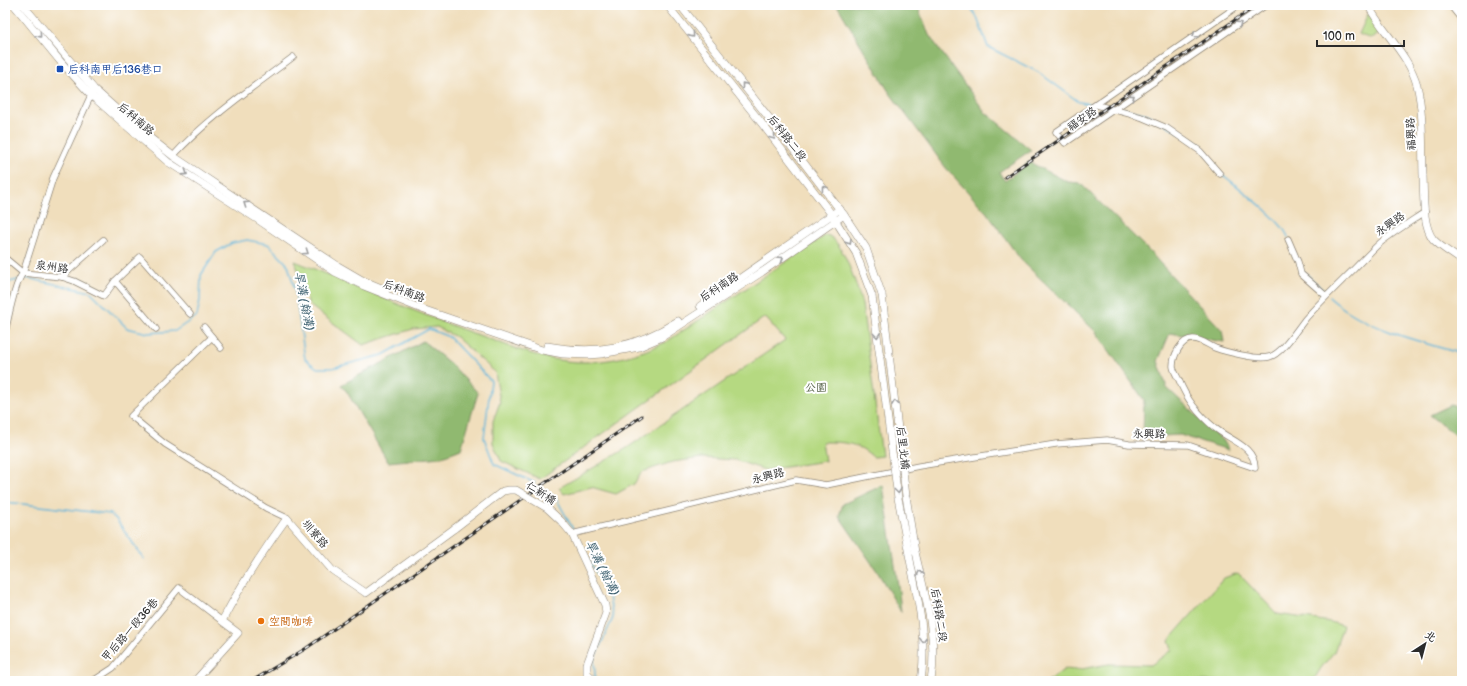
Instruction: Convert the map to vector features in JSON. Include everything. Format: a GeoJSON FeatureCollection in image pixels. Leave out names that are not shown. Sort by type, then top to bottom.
{"type":"FeatureCollection","features":[{"type":"Feature","properties":{"kind":"street","name":"后科南路"},"geometry":{"type":"LineString","coordinates":[[14,5],[23,9],[60,61],[170,159],[362,280],[417,302],[543,345],[563,349],[588,350],[613,347],[638,341],[660,332],[761,269],[842,212]]}},
{"type":"Feature","properties":{"kind":"street","name":"后科路二段"},"geometry":{"type":"LineString","coordinates":[[667,5],[834,217],[856,253],[872,296]]}},
{"type":"Feature","properties":{"kind":"street","name":"后科路二段"},"geometry":{"type":"LineString","coordinates":[[680,5],[842,212],[866,248],[882,295]]}},
{"type":"Feature","properties":{"kind":"street","name":"福安路"},"geometry":{"type":"LineString","coordinates":[[1239,5],[1056,132],[1065,143],[1266,5]]}},
{"type":"Feature","properties":{"kind":"street","name":"福興路"},"geometry":{"type":"LineString","coordinates":[[1368,5],[1374,17],[1400,51],[1416,83],[1421,121],[1425,212],[1428,230],[1433,239],[1462,261]]}},
{"type":"Feature","properties":{"kind":"street"},"geometry":{"type":"LineString","coordinates":[[1450,5],[1462,20]]}},
{"type":"Feature","properties":{"kind":"street"},"geometry":{"type":"LineString","coordinates":[[703,50],[710,43]]}},
{"type":"Feature","properties":{"kind":"street"},"geometry":{"type":"LineString","coordinates":[[170,159],[186,142],[224,110],[293,57]]}},
{"type":"Feature","properties":{"kind":"street"},"geometry":{"type":"LineString","coordinates":[[5,332],[20,278],[53,178],[93,92]]}},
{"type":"Feature","properties":{"kind":"street"},"geometry":{"type":"LineString","coordinates":[[1097,105],[1141,117],[1166,128],[1200,150],[1220,174]]}},
{"type":"Feature","properties":{"kind":"street","name":"永興路"},"geometry":{"type":"LineString","coordinates":[[572,534],[796,480],[826,485],[919,466],[1056,444],[1107,440],[1129,444],[1188,445],[1255,468],[1253,455],[1236,441],[1215,428],[1187,397],[1173,367],[1174,357],[1182,345],[1188,340],[1193,339],[1215,348],[1231,352],[1269,358],[1281,349],[1326,296],[1380,243],[1425,212]]}},
{"type":"Feature","properties":{"kind":"street"},"geometry":{"type":"LineString","coordinates":[[1288,239],[1298,262],[1301,274],[1326,296]]}},
{"type":"Feature","properties":{"kind":"street"},"geometry":{"type":"LineString","coordinates":[[62,277],[103,240]]}},
{"type":"Feature","properties":{"kind":"street","name":"泉州路"},"geometry":{"type":"LineString","coordinates":[[5,258],[20,278],[62,277],[74,281],[104,296],[114,282],[140,257],[190,314]]}},
{"type":"Feature","properties":{"kind":"street"},"geometry":{"type":"LineString","coordinates":[[114,282],[156,329]]}},
{"type":"Feature","properties":{"kind":"street","name":"后里北橋"},"geometry":{"type":"LineString","coordinates":[[882,295],[906,496],[915,552]]}},
{"type":"Feature","properties":{"kind":"street","name":"后里北橋"},"geometry":{"type":"LineString","coordinates":[[872,296],[898,498],[918,601]]}},
{"type":"Feature","properties":{"kind":"street"},"geometry":{"type":"LineString","coordinates":[[204,327],[221,348]]}},
{"type":"Feature","properties":{"kind":"street"},"geometry":{"type":"LineString","coordinates":[[212,337],[131,416],[165,444],[266,508],[287,518]]}},
{"type":"Feature","properties":{"kind":"street","name":"仁新橋"},"geometry":{"type":"LineString","coordinates":[[455,528],[503,492],[508,490],[516,490],[547,508],[572,534]]}},
{"type":"Feature","properties":{"kind":"street","name":"圳寮路"},"geometry":{"type":"LineString","coordinates":[[222,621],[237,592],[266,546],[287,518],[332,570],[366,593],[455,528]]}},
{"type":"Feature","properties":{"kind":"street"},"geometry":{"type":"LineString","coordinates":[[572,534],[605,605],[606,614],[587,664],[587,674],[595,681]]}},
{"type":"Feature","properties":{"kind":"street","name":"后科路二段"},"geometry":{"type":"LineString","coordinates":[[915,552],[932,627],[933,645],[931,681]]}},
{"type":"Feature","properties":{"kind":"street","name":"甲后路一段36巷"},"geometry":{"type":"LineString","coordinates":[[93,681],[113,668],[179,588],[222,621]]}},
{"type":"Feature","properties":{"kind":"street","name":"后科路二段"},"geometry":{"type":"LineString","coordinates":[[918,601],[922,628],[923,666],[921,681]]}},
{"type":"Feature","properties":{"kind":"street"},"geometry":{"type":"LineString","coordinates":[[195,681],[238,632],[222,621]]}},
{"type":"Feature","properties":{"kind":"green space"},"geometry":{"type":"Polygon","coordinates":[[[837,5],[917,5],[929,35],[985,112],[1031,150],[999,172],[1005,181],[1029,162],[1068,182],[1080,183],[1147,249],[1222,330],[1224,342],[1170,333],[1158,361],[1167,388],[1223,440],[1229,450],[1180,435],[1143,437],[1144,400],[1096,332],[1021,260],[987,213],[946,168],[889,92],[837,5]]]}},
{"type":"Feature","properties":{"kind":"green space"},"geometry":{"type":"Polygon","coordinates":[[[1368,14],[1380,31],[1371,38],[1359,34],[1368,14]]]}},
{"type":"Feature","properties":{"kind":"green space","name":"公園"},"geometry":{"type":"Polygon","coordinates":[[[826,235],[832,238],[843,254],[853,276],[862,304],[882,456],[873,457],[861,448],[849,444],[822,442],[825,461],[765,470],[735,460],[703,458],[672,462],[642,472],[634,484],[616,494],[591,487],[564,494],[559,488],[627,448],[785,340],[765,317],[540,479],[501,461],[493,443],[493,421],[500,402],[495,372],[456,337],[437,327],[413,329],[363,345],[309,305],[295,261],[439,320],[521,350],[554,359],[590,362],[612,360],[645,351],[666,342],[826,235]]]}},
{"type":"Feature","properties":{"kind":"green space"},"geometry":{"type":"Polygon","coordinates":[[[423,341],[452,365],[478,393],[461,449],[440,457],[388,462],[347,392],[341,385],[423,341]]]}},
{"type":"Feature","properties":{"kind":"green space"},"geometry":{"type":"Polygon","coordinates":[[[1451,405],[1462,409],[1462,440],[1430,415],[1451,405]]]}},
{"type":"Feature","properties":{"kind":"green space"},"geometry":{"type":"Polygon","coordinates":[[[883,485],[901,612],[877,571],[839,516],[843,504],[883,485]]]}},
{"type":"Feature","properties":{"kind":"green space"},"geometry":{"type":"Polygon","coordinates":[[[1238,573],[1277,614],[1331,622],[1343,626],[1334,652],[1313,681],[1048,681],[1065,669],[1076,670],[1109,664],[1151,665],[1172,650],[1169,640],[1224,578],[1238,573]]]}},
{"type":"Feature","properties":{"kind":"waterway"},"geometry":{"type":"LineString","coordinates":[[969,5],[976,15],[988,47],[1038,72],[1079,102],[1092,104]]}},
{"type":"Feature","properties":{"kind":"waterway"},"geometry":{"type":"LineString","coordinates":[[1120,108],[1147,114],[1199,143],[1216,166]]}},
{"type":"Feature","properties":{"kind":"waterway"},"geometry":{"type":"LineString","coordinates":[[1222,174],[1269,213],[1284,230],[1288,237]]}},
{"type":"Feature","properties":{"kind":"waterway","name":"旱溝 (翰溝)"},"geometry":{"type":"LineString","coordinates":[[21,279],[27,278],[91,292],[127,328],[148,333],[175,331],[197,316],[200,300],[201,275],[216,252],[232,243],[247,240],[268,244],[288,265],[295,290],[305,359],[317,368],[332,368],[383,355],[429,329],[449,337],[491,381],[484,438],[494,464],[535,483]]}},
{"type":"Feature","properties":{"kind":"waterway"},"geometry":{"type":"LineString","coordinates":[[1302,270],[1324,291]]}},
{"type":"Feature","properties":{"kind":"waterway","name":"旱溝 (翰溝)"},"geometry":{"type":"LineString","coordinates":[[5,283],[18,280]]}},
{"type":"Feature","properties":{"kind":"waterway"},"geometry":{"type":"LineString","coordinates":[[1329,297],[1346,310],[1374,325],[1417,341],[1462,354]]}},
{"type":"Feature","properties":{"kind":"waterway","name":"旱溝 (翰溝)"},"geometry":{"type":"LineString","coordinates":[[547,492],[556,498],[573,529]]}},
{"type":"Feature","properties":{"kind":"waterway"},"geometry":{"type":"LineString","coordinates":[[5,502],[110,514],[116,519],[144,559]]}},
{"type":"Feature","properties":{"kind":"waterway","name":"旱溝 (翰溝)"},"geometry":{"type":"LineString","coordinates":[[579,541],[609,597],[613,618],[594,659],[595,677]]}},
{"type":"Feature","properties":{"kind":"railway"},"geometry":{"type":"LineString","coordinates":[[1005,177],[1257,5]]}},
{"type":"Feature","properties":{"kind":"railway"},"geometry":{"type":"LineString","coordinates":[[252,681],[305,649],[642,416]]}},
{"type":"Feature","properties":{"kind":"place","name":"后科南甲后136巷口"},"geometry":{"type":"Point","coordinates":[60,69]}},
{"type":"Feature","properties":{"kind":"place","name":"空間咖啡"},"geometry":{"type":"Point","coordinates":[261,621]}}]}
